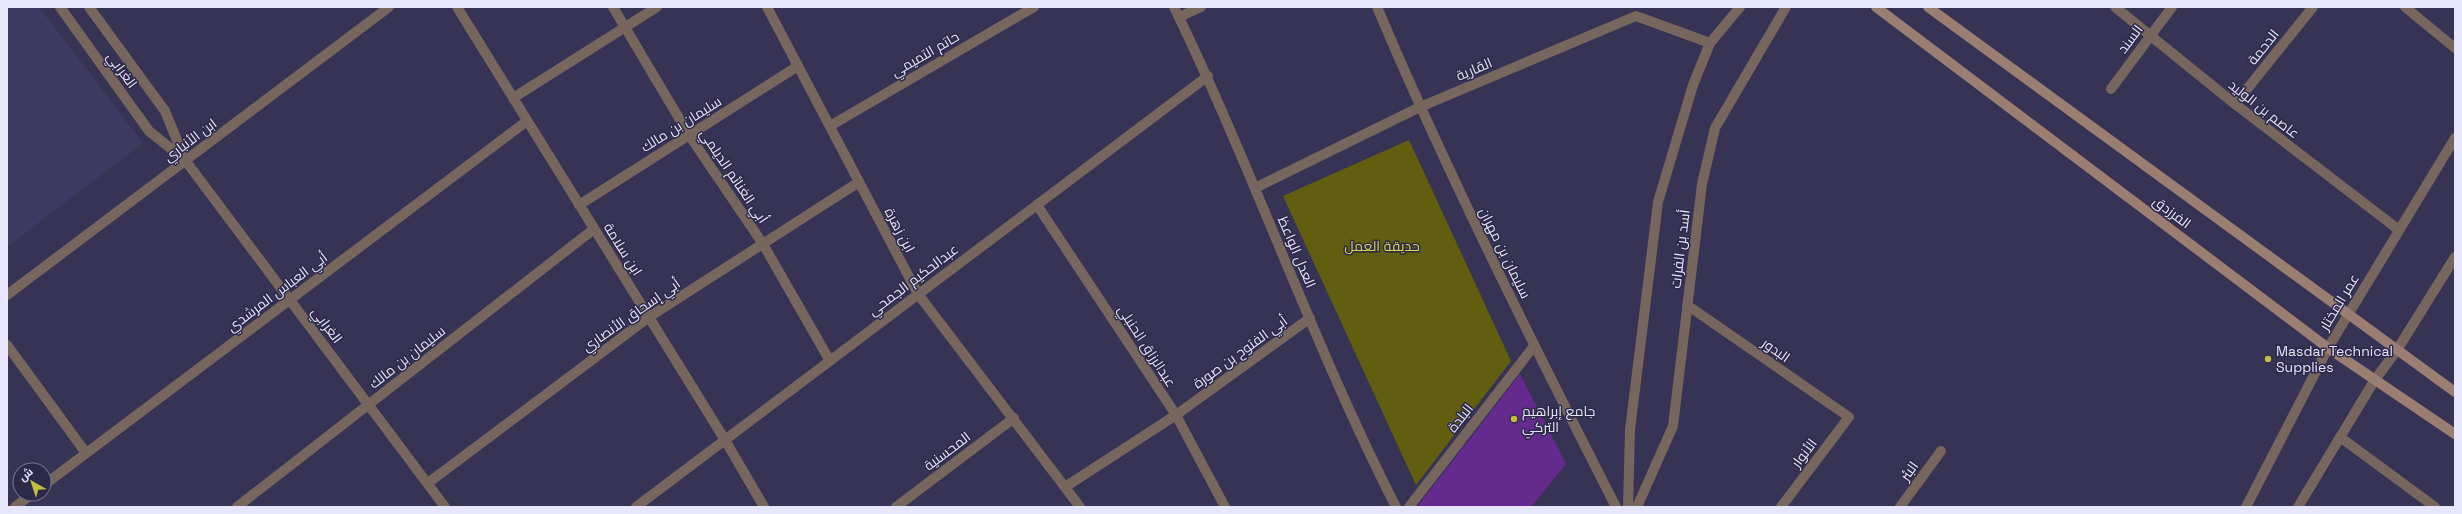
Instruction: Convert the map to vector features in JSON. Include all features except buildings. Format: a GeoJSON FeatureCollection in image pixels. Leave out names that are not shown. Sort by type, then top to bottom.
{"type":"FeatureCollection","features":[{"type":"Feature","properties":{"kind":"main road","name":"الفرزدق"},"geometry":{"type":"LineString","coordinates":[[1876,7],[2328,348],[2374,381],[2455,434]]}},
{"type":"Feature","properties":{"kind":"main road","name":"الفرزدق"},"geometry":{"type":"LineString","coordinates":[[1928,7],[2349,313],[2455,392]]}},
{"type":"Feature","properties":{"kind":"street","name":"الغرابي"},"geometry":{"type":"LineString","coordinates":[[60,7],[149,131],[186,160]]}},
{"type":"Feature","properties":{"kind":"street","name":"الغرابي"},"geometry":{"type":"LineString","coordinates":[[90,7],[165,111],[186,160],[445,507]]}},
{"type":"Feature","properties":{"kind":"street","name":"ابن الأنباري"},"geometry":{"type":"LineString","coordinates":[[7,295],[389,7]]}},
{"type":"Feature","properties":{"kind":"street","name":"ابن سلامة"},"geometry":{"type":"LineString","coordinates":[[457,7],[725,440],[764,507]]}},
{"type":"Feature","properties":{"kind":"street","name":"أبي الغنائم الديلمي"},"geometry":{"type":"LineString","coordinates":[[613,7],[689,135],[762,244],[830,361]]}},
{"type":"Feature","properties":{"kind":"street"},"geometry":{"type":"LineString","coordinates":[[513,98],[657,7]]}},
{"type":"Feature","properties":{"kind":"street","name":"ابن زهرة"},"geometry":{"type":"LineString","coordinates":[[767,7],[918,294],[1014,418],[1080,507]]}},
{"type":"Feature","properties":{"kind":"street","name":"حاتم التميمي"},"geometry":{"type":"LineString","coordinates":[[830,126],[1034,7]]}},
{"type":"Feature","properties":{"kind":"street","name":"العدل الواعظ"},"geometry":{"type":"LineString","coordinates":[[1174,7],[1208,76],[1365,445],[1396,507]]}},
{"type":"Feature","properties":{"kind":"street"},"geometry":{"type":"LineString","coordinates":[[1179,17],[1201,7]]}},
{"type":"Feature","properties":{"kind":"street","name":"سليمان بن مهران"},"geometry":{"type":"LineString","coordinates":[[1377,7],[1420,107],[1534,346],[1616,507]]}},
{"type":"Feature","properties":{"kind":"street","name":"أسد بن الفرات"},"geometry":{"type":"LineString","coordinates":[[1628,507],[1630,430],[1658,202],[1692,85],[1710,43],[1740,7]]}},
{"type":"Feature","properties":{"kind":"street","name":"أسد بن الفرات"},"geometry":{"type":"LineString","coordinates":[[1637,507],[1673,426],[1702,184],[1715,128],[1786,7]]}},
{"type":"Feature","properties":{"kind":"street","name":"عاصم بن الوليد"},"geometry":{"type":"LineString","coordinates":[[2115,7],[2149,37],[2398,230]]}},
{"type":"Feature","properties":{"kind":"street","name":"السند"},"geometry":{"type":"LineString","coordinates":[[2111,88],[2172,7]]}},
{"type":"Feature","properties":{"kind":"street","name":"الدحمة"},"geometry":{"type":"LineString","coordinates":[[2235,104],[2313,7]]}},
{"type":"Feature","properties":{"kind":"street"},"geometry":{"type":"LineString","coordinates":[[2405,7],[2455,48]]}},
{"type":"Feature","properties":{"kind":"street","name":"القارية"},"geometry":{"type":"LineString","coordinates":[[1255,188],[1420,107],[1636,16],[1710,43]]}},
{"type":"Feature","properties":{"kind":"street","name":"سليمان بن مالك"},"geometry":{"type":"LineString","coordinates":[[579,205],[798,66]]}},
{"type":"Feature","properties":{"kind":"street","name":"عبدالحكيم الجمحي"},"geometry":{"type":"LineString","coordinates":[[636,507],[1208,76]]}},
{"type":"Feature","properties":{"kind":"street","name":"أبي العباس المرشدي"},"geometry":{"type":"LineString","coordinates":[[52,479],[527,121]]}},
{"type":"Feature","properties":{"kind":"street","name":"عمر المختار"},"geometry":{"type":"LineString","coordinates":[[2246,507],[2328,348],[2455,138]]}},
{"type":"Feature","properties":{"kind":"street","name":"أبي إسحاق الأنصاري"},"geometry":{"type":"LineString","coordinates":[[428,483],[649,317],[859,182]]}},
{"type":"Feature","properties":{"kind":"street","name":"عبدالرزاق الحنبلي"},"geometry":{"type":"LineString","coordinates":[[1037,205],[1176,415],[1225,507]]}},
{"type":"Feature","properties":{"kind":"street","name":"سليمان بن مالك"},"geometry":{"type":"LineString","coordinates":[[237,507],[594,229]]}},
{"type":"Feature","properties":{"kind":"street"},"geometry":{"type":"LineString","coordinates":[[2298,507],[2374,381],[2397,350],[2455,257]]}},
{"type":"Feature","properties":{"kind":"street","name":"البدور"},"geometry":{"type":"LineString","coordinates":[[1687,305],[1849,417]]}},
{"type":"Feature","properties":{"kind":"street","name":"أبي الفتوح بن صورة"},"geometry":{"type":"LineString","coordinates":[[1065,487],[1176,415],[1310,318]]}},
{"type":"Feature","properties":{"kind":"street"},"geometry":{"type":"LineString","coordinates":[[7,345],[86,453]]}},
{"type":"Feature","properties":{"kind":"street","name":"البلدة"},"geometry":{"type":"LineString","coordinates":[[1409,507],[1534,346]]}},
{"type":"Feature","properties":{"kind":"street","name":"الأنوار"},"geometry":{"type":"LineString","coordinates":[[1781,507],[1849,417]]}},
{"type":"Feature","properties":{"kind":"street","name":"المحسنية"},"geometry":{"type":"LineString","coordinates":[[896,507],[1014,418]]}},
{"type":"Feature","properties":{"kind":"street"},"geometry":{"type":"LineString","coordinates":[[2340,437],[2435,507]]}},
{"type":"Feature","properties":{"kind":"street","name":"البئر"},"geometry":{"type":"LineString","coordinates":[[1900,507],[1941,450]]}},
{"type":"Feature","properties":{"kind":"shaded area"},"geometry":{"type":"Polygon","coordinates":[[[7,7],[39,7],[143,143],[7,247],[7,7]]]}},
{"type":"Feature","properties":{"kind":"green space","name":"حديقة العمل"},"geometry":{"type":"Polygon","coordinates":[[[1409,140],[1511,361],[1416,485],[1283,196],[1409,140]]]}},
{"type":"Feature","properties":{"kind":"place","name":"Masdar Technical Supplies"},"geometry":{"type":"Point","coordinates":[2268,359]}},
{"type":"Feature","properties":{"kind":"place","name":"جامع إبراهيم التركي"},"geometry":{"type":"Point","coordinates":[1514,419]}}]}
